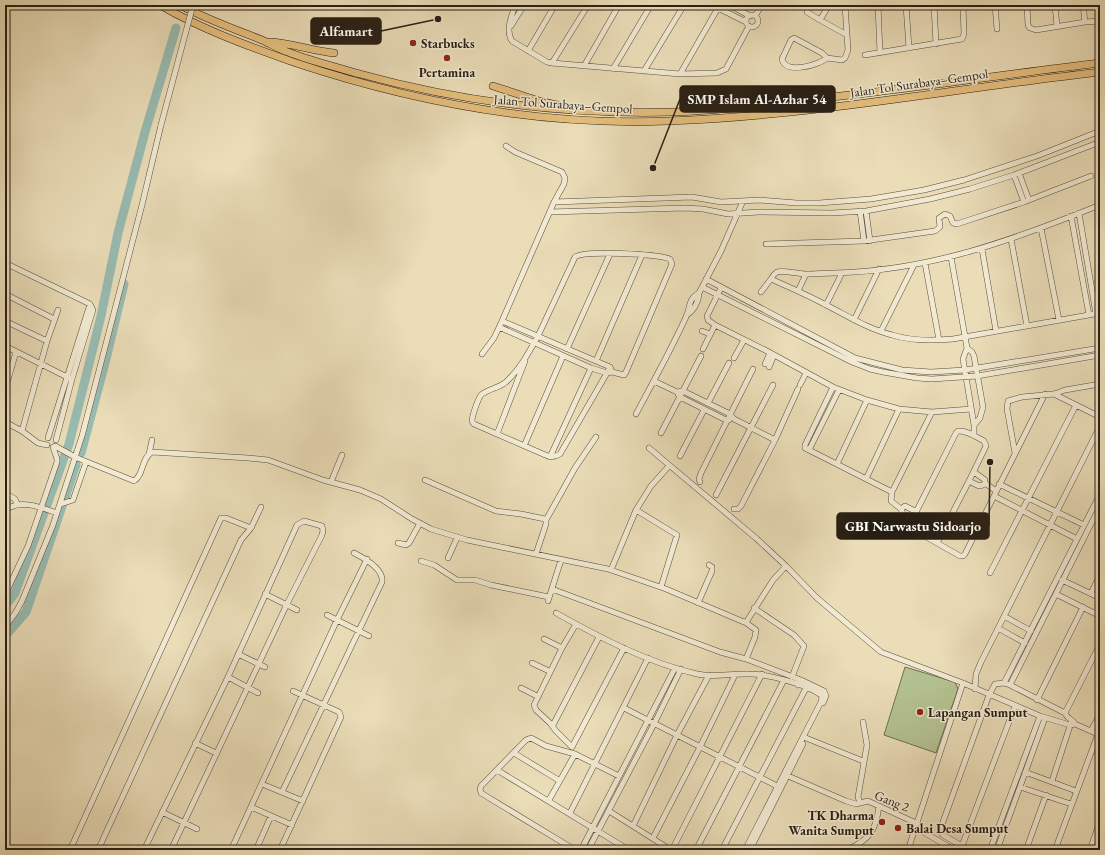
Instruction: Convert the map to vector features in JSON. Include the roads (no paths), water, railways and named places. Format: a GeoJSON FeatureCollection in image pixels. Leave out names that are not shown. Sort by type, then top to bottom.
{"type":"FeatureCollection","features":[{"type":"Feature","properties":{"kind":"highway","name":"Jalan Tol Surabaya–Gempol"},"geometry":{"type":"LineString","coordinates":[[160,5],[185,18],[266,53],[325,73],[388,90],[478,109],[536,116],[667,121],[745,116],[1100,72]]}},
{"type":"Feature","properties":{"kind":"highway","name":"Jalan Tol Surabaya–Gempol"},"geometry":{"type":"LineString","coordinates":[[180,5],[191,7],[218,24],[266,42],[286,52],[329,66],[429,91],[540,108],[564,110],[609,112],[715,110],[862,94],[1100,62]]}},
{"type":"Feature","properties":{"kind":"highway"},"geometry":{"type":"LineString","coordinates":[[266,42],[288,43],[317,51],[334,53]]}},
{"type":"Feature","properties":{"kind":"highway"},"geometry":{"type":"LineString","coordinates":[[493,86],[557,106],[564,110]]}},
{"type":"Feature","properties":{"kind":"street"},"geometry":{"type":"LineString","coordinates":[[515,5],[508,32],[509,37],[512,41],[547,62],[680,74],[717,73],[724,71],[748,24],[747,18],[752,16],[762,5]]}},
{"type":"Feature","properties":{"kind":"street"},"geometry":{"type":"LineString","coordinates":[[508,32],[524,5]]}},
{"type":"Feature","properties":{"kind":"street"},"geometry":{"type":"LineString","coordinates":[[528,50],[555,5]]}},
{"type":"Feature","properties":{"kind":"street"},"geometry":{"type":"LineString","coordinates":[[552,63],[588,5]]}},
{"type":"Feature","properties":{"kind":"street"},"geometry":{"type":"LineString","coordinates":[[584,66],[619,5]]}},
{"type":"Feature","properties":{"kind":"street"},"geometry":{"type":"LineString","coordinates":[[613,69],[650,5]]}},
{"type":"Feature","properties":{"kind":"street"},"geometry":{"type":"LineString","coordinates":[[644,71],[684,5]]}},
{"type":"Feature","properties":{"kind":"street"},"geometry":{"type":"LineString","coordinates":[[712,5],[753,27],[757,25],[758,21],[752,16],[730,5]]}},
{"type":"Feature","properties":{"kind":"street"},"geometry":{"type":"LineString","coordinates":[[820,20],[829,5]]}},
{"type":"Feature","properties":{"kind":"street"},"geometry":{"type":"LineString","coordinates":[[827,58],[822,63],[795,68],[783,63],[782,59],[791,40],[794,38],[822,53],[827,58],[842,60],[845,58],[848,50],[845,5]]}},
{"type":"Feature","properties":{"kind":"street"},"geometry":{"type":"LineString","coordinates":[[878,5],[880,53]]}},
{"type":"Feature","properties":{"kind":"street"},"geometry":{"type":"LineString","coordinates":[[906,5],[909,48]]}},
{"type":"Feature","properties":{"kind":"street"},"geometry":{"type":"LineString","coordinates":[[934,5],[936,44]]}},
{"type":"Feature","properties":{"kind":"street"},"geometry":{"type":"LineString","coordinates":[[865,55],[936,44],[963,38],[963,5]]}},
{"type":"Feature","properties":{"kind":"street"},"geometry":{"type":"LineString","coordinates":[[995,5],[997,29]]}},
{"type":"Feature","properties":{"kind":"street"},"geometry":{"type":"LineString","coordinates":[[1027,5],[1028,25],[1030,28],[1036,30],[1084,22],[1100,21]]}},
{"type":"Feature","properties":{"kind":"street"},"geometry":{"type":"LineString","coordinates":[[1056,5],[1057,26]]}},
{"type":"Feature","properties":{"kind":"street"},"geometry":{"type":"LineString","coordinates":[[1084,5],[1084,22]]}},
{"type":"Feature","properties":{"kind":"street"},"geometry":{"type":"LineString","coordinates":[[5,628],[22,601],[55,512],[63,503],[73,456],[82,436],[142,205],[191,7]]}},
{"type":"Feature","properties":{"kind":"street"},"geometry":{"type":"LineString","coordinates":[[680,74],[718,8]]}},
{"type":"Feature","properties":{"kind":"street"},"geometry":{"type":"LineString","coordinates":[[807,12],[847,35]]}},
{"type":"Feature","properties":{"kind":"street"},"geometry":{"type":"LineString","coordinates":[[554,202],[698,198],[721,202],[760,200],[819,203],[871,199],[924,190],[964,180],[1037,156],[1100,131]]}},
{"type":"Feature","properties":{"kind":"street"},"geometry":{"type":"LineString","coordinates":[[550,212],[669,208],[694,208],[722,213],[739,212],[800,214],[860,211],[943,196],[970,189],[1016,174],[1100,142]]}},
{"type":"Feature","properties":{"kind":"street"},"geometry":{"type":"LineString","coordinates":[[482,354],[494,338],[565,180],[563,173],[515,152],[506,146]]}},
{"type":"Feature","properties":{"kind":"street"},"geometry":{"type":"LineString","coordinates":[[1048,152],[1049,158],[1052,160]]}},
{"type":"Feature","properties":{"kind":"street"},"geometry":{"type":"LineString","coordinates":[[1037,156],[1040,161],[1040,165]]}},
{"type":"Feature","properties":{"kind":"street"},"geometry":{"type":"LineString","coordinates":[[1016,174],[1027,201]]}},
{"type":"Feature","properties":{"kind":"street"},"geometry":{"type":"LineString","coordinates":[[766,244],[870,241],[937,230],[940,227],[939,218],[945,214],[950,216],[952,223],[958,224],[1027,201],[1091,176]]}},
{"type":"Feature","properties":{"kind":"street"},"geometry":{"type":"LineString","coordinates":[[669,198],[669,208]]}},
{"type":"Feature","properties":{"kind":"street"},"geometry":{"type":"LineString","coordinates":[[636,414],[688,314],[692,311],[699,298],[699,293],[721,251],[743,201]]}},
{"type":"Feature","properties":{"kind":"street"},"geometry":{"type":"LineString","coordinates":[[761,292],[774,274],[779,272],[806,274],[842,273],[925,263],[982,249],[1100,205]]}},
{"type":"Feature","properties":{"kind":"street"},"geometry":{"type":"LineString","coordinates":[[866,210],[870,241]]}},
{"type":"Feature","properties":{"kind":"street"},"geometry":{"type":"LineString","coordinates":[[860,211],[864,241]]}},
{"type":"Feature","properties":{"kind":"street"},"geometry":{"type":"LineString","coordinates":[[771,279],[881,332],[915,340],[938,340],[966,337],[1089,315],[1098,313],[1079,213]]}},
{"type":"Feature","properties":{"kind":"street"},"geometry":{"type":"LineString","coordinates":[[1072,216],[1089,315]]}},
{"type":"Feature","properties":{"kind":"street"},"geometry":{"type":"LineString","coordinates":[[1041,228],[1059,320]]}},
{"type":"Feature","properties":{"kind":"street"},"geometry":{"type":"LineString","coordinates":[[1011,239],[1027,326]]}},
{"type":"Feature","properties":{"kind":"street"},"geometry":{"type":"LineString","coordinates":[[982,249],[996,331]]}},
{"type":"Feature","properties":{"kind":"street"},"geometry":{"type":"LineString","coordinates":[[567,349],[610,254]]}},
{"type":"Feature","properties":{"kind":"street"},"geometry":{"type":"LineString","coordinates":[[499,327],[534,343],[563,356],[579,362],[591,368],[610,371],[622,375],[626,372],[672,264],[671,260],[668,258],[642,255],[577,255],[538,336],[534,343],[528,353],[517,370],[505,383],[482,395],[472,419],[472,423],[553,457],[560,454],[610,371]]}},
{"type":"Feature","properties":{"kind":"street"},"geometry":{"type":"LineString","coordinates":[[596,361],[642,255]]}},
{"type":"Feature","properties":{"kind":"street"},"geometry":{"type":"LineString","coordinates":[[951,257],[966,337],[967,348],[963,359],[972,409],[974,436]]}},
{"type":"Feature","properties":{"kind":"street"},"geometry":{"type":"LineString","coordinates":[[5,263],[90,304],[93,307],[93,312],[70,378],[46,441],[47,445]]}},
{"type":"Feature","properties":{"kind":"street"},"geometry":{"type":"LineString","coordinates":[[925,263],[938,340]]}},
{"type":"Feature","properties":{"kind":"street"},"geometry":{"type":"LineString","coordinates":[[881,332],[914,265]]}},
{"type":"Feature","properties":{"kind":"street"},"geometry":{"type":"LineString","coordinates":[[854,320],[879,269]]}},
{"type":"Feature","properties":{"kind":"street"},"geometry":{"type":"LineString","coordinates":[[826,305],[842,273]]}},
{"type":"Feature","properties":{"kind":"street"},"geometry":{"type":"LineString","coordinates":[[798,291],[806,274]]}},
{"type":"Feature","properties":{"kind":"street"},"geometry":{"type":"LineString","coordinates":[[706,279],[870,369],[916,378],[978,376],[1100,355]]}},
{"type":"Feature","properties":{"kind":"street"},"geometry":{"type":"LineString","coordinates":[[702,287],[854,360],[902,370],[931,372],[977,369],[1100,348]]}},
{"type":"Feature","properties":{"kind":"street"},"geometry":{"type":"LineString","coordinates":[[721,288],[707,316],[708,320],[839,390],[899,409],[932,412],[972,409]]}},
{"type":"Feature","properties":{"kind":"street"},"geometry":{"type":"LineString","coordinates":[[5,294],[54,319]]}},
{"type":"Feature","properties":{"kind":"street"},"geometry":{"type":"LineString","coordinates":[[22,431],[47,341],[58,310]]}},
{"type":"Feature","properties":{"kind":"street"},"geometry":{"type":"LineString","coordinates":[[5,321],[47,341]]}},
{"type":"Feature","properties":{"kind":"street"},"geometry":{"type":"LineString","coordinates":[[502,321],[596,361],[610,371]]}},
{"type":"Feature","properties":{"kind":"street"},"geometry":{"type":"LineString","coordinates":[[703,349],[715,325]]}},
{"type":"Feature","properties":{"kind":"street"},"geometry":{"type":"LineString","coordinates":[[702,331],[710,334]]}},
{"type":"Feature","properties":{"kind":"street"},"geometry":{"type":"LineString","coordinates":[[734,358],[744,340]]}},
{"type":"Feature","properties":{"kind":"street"},"geometry":{"type":"LineString","coordinates":[[5,346],[70,378]]}},
{"type":"Feature","properties":{"kind":"street"},"geometry":{"type":"LineString","coordinates":[[967,348],[972,352],[977,369],[983,407],[980,418],[974,425]]}},
{"type":"Feature","properties":{"kind":"street"},"geometry":{"type":"LineString","coordinates":[[1079,351],[1081,358]]}},
{"type":"Feature","properties":{"kind":"street"},"geometry":{"type":"LineString","coordinates":[[5,390],[16,352]]}},
{"type":"Feature","properties":{"kind":"street"},"geometry":{"type":"LineString","coordinates":[[497,434],[528,353]]}},
{"type":"Feature","properties":{"kind":"street"},"geometry":{"type":"LineString","coordinates":[[767,366],[772,354]]}},
{"type":"Feature","properties":{"kind":"street"},"geometry":{"type":"LineString","coordinates":[[579,362],[582,355]]}},
{"type":"Feature","properties":{"kind":"street"},"geometry":{"type":"LineString","coordinates":[[524,446],[563,356]]}},
{"type":"Feature","properties":{"kind":"street"},"geometry":{"type":"LineString","coordinates":[[661,433],[701,356]]}},
{"type":"Feature","properties":{"kind":"street"},"geometry":{"type":"LineString","coordinates":[[708,403],[729,363]]}},
{"type":"Feature","properties":{"kind":"street"},"geometry":{"type":"LineString","coordinates":[[550,457],[591,368]]}},
{"type":"Feature","properties":{"kind":"street"},"geometry":{"type":"LineString","coordinates":[[700,482],[701,473],[726,420],[753,369]]}},
{"type":"Feature","properties":{"kind":"street"},"geometry":{"type":"LineString","coordinates":[[734,509],[738,509],[741,506],[775,440],[806,372]]}},
{"type":"Feature","properties":{"kind":"street"},"geometry":{"type":"LineString","coordinates":[[5,596],[28,546],[43,508],[58,460],[54,447],[57,443],[56,440],[70,378]]}},
{"type":"Feature","properties":{"kind":"street"},"geometry":{"type":"LineString","coordinates":[[654,381],[677,392],[680,397],[704,410],[726,420],[734,419]]}},
{"type":"Feature","properties":{"kind":"street"},"geometry":{"type":"LineString","coordinates":[[1015,454],[1007,409],[1008,401],[1022,397],[1054,394],[1065,390],[1100,384]]}},
{"type":"Feature","properties":{"kind":"street"},"geometry":{"type":"LineString","coordinates":[[716,495],[773,385]]}},
{"type":"Feature","properties":{"kind":"street"},"geometry":{"type":"LineString","coordinates":[[833,387],[805,445],[805,448],[892,492]]}},
{"type":"Feature","properties":{"kind":"street"},"geometry":{"type":"LineString","coordinates":[[809,450],[839,390]]}},
{"type":"Feature","properties":{"kind":"street"},"geometry":{"type":"LineString","coordinates":[[677,392],[683,391],[708,403],[730,414],[734,419],[775,440]]}},
{"type":"Feature","properties":{"kind":"street"},"geometry":{"type":"LineString","coordinates":[[937,542],[986,446],[984,441],[963,431],[958,431],[956,433],[915,511],[910,524],[912,529],[960,556],[963,556],[1045,394]]}},
{"type":"Feature","properties":{"kind":"street"},"geometry":{"type":"LineString","coordinates":[[1054,394],[1100,417]]}},
{"type":"Feature","properties":{"kind":"street"},"geometry":{"type":"LineString","coordinates":[[837,464],[867,400]]}},
{"type":"Feature","properties":{"kind":"street"},"geometry":{"type":"LineString","coordinates":[[990,573],[1076,405]]}},
{"type":"Feature","properties":{"kind":"street"},"geometry":{"type":"LineString","coordinates":[[866,479],[899,409]]}},
{"type":"Feature","properties":{"kind":"street"},"geometry":{"type":"LineString","coordinates":[[680,456],[704,410]]}},
{"type":"Feature","properties":{"kind":"street"},"geometry":{"type":"LineString","coordinates":[[912,519],[903,514],[901,509],[891,501],[892,492],[932,412]]}},
{"type":"Feature","properties":{"kind":"street"},"geometry":{"type":"LineString","coordinates":[[5,422],[41,444],[54,447],[86,462],[134,481],[138,477],[149,454],[152,440]]}},
{"type":"Feature","properties":{"kind":"street"},"geometry":{"type":"LineString","coordinates":[[975,689],[978,668],[1100,426]]}},
{"type":"Feature","properties":{"kind":"street"},"geometry":{"type":"LineString","coordinates":[[48,438],[53,437],[56,440]]}},
{"type":"Feature","properties":{"kind":"street"},"geometry":{"type":"LineString","coordinates":[[536,554],[546,520],[575,468],[596,437]]}},
{"type":"Feature","properties":{"kind":"street"},"geometry":{"type":"LineString","coordinates":[[649,448],[757,539],[817,598],[881,652],[963,683],[1043,717],[1072,723],[1099,735],[1076,790],[1055,850]]}},
{"type":"Feature","properties":{"kind":"street"},"geometry":{"type":"LineString","coordinates":[[149,454],[155,452],[268,460],[367,493],[381,499],[431,529],[457,538],[612,570],[660,587],[746,622],[756,630],[746,659]]}},
{"type":"Feature","properties":{"kind":"street"},"geometry":{"type":"LineString","coordinates":[[331,482],[342,455]]}},
{"type":"Feature","properties":{"kind":"street"},"geometry":{"type":"LineString","coordinates":[[63,503],[72,502],[75,497],[86,462]]}},
{"type":"Feature","properties":{"kind":"street"},"geometry":{"type":"LineString","coordinates":[[612,570],[636,510],[651,486],[669,466]]}},
{"type":"Feature","properties":{"kind":"street"},"geometry":{"type":"LineString","coordinates":[[974,472],[985,480],[984,483],[995,493],[1022,511],[1077,539]]}},
{"type":"Feature","properties":{"kind":"street"},"geometry":{"type":"LineString","coordinates":[[425,480],[496,511],[521,514],[546,520]]}},
{"type":"Feature","properties":{"kind":"street"},"geometry":{"type":"LineString","coordinates":[[969,481],[979,486],[983,485],[984,483]]}},
{"type":"Feature","properties":{"kind":"street"},"geometry":{"type":"LineString","coordinates":[[1000,484],[1084,525]]}},
{"type":"Feature","properties":{"kind":"street"},"geometry":{"type":"LineString","coordinates":[[5,493],[15,499],[17,504]]}},
{"type":"Feature","properties":{"kind":"street"},"geometry":{"type":"LineString","coordinates":[[1028,640],[1031,631],[1056,586],[1077,539],[1082,535],[1084,525],[1100,494]]}},
{"type":"Feature","properties":{"kind":"street"},"geometry":{"type":"LineString","coordinates":[[5,510],[17,504],[43,508],[55,512]]}},
{"type":"Feature","properties":{"kind":"street"},"geometry":{"type":"LineString","coordinates":[[901,509],[905,506],[915,511]]}},
{"type":"Feature","properties":{"kind":"street"},"geometry":{"type":"LineString","coordinates":[[1007,684],[1028,640],[1056,594],[1056,586],[1062,580],[1082,535],[1100,506]]}},
{"type":"Feature","properties":{"kind":"street"},"geometry":{"type":"LineString","coordinates":[[98,850],[241,540],[251,528],[261,507]]}},
{"type":"Feature","properties":{"kind":"street"},"geometry":{"type":"LineString","coordinates":[[636,510],[677,535],[660,587]]}},
{"type":"Feature","properties":{"kind":"street"},"geometry":{"type":"LineString","coordinates":[[70,850],[221,518],[226,518],[251,528]]}},
{"type":"Feature","properties":{"kind":"street"},"geometry":{"type":"LineString","coordinates":[[144,850],[228,677],[299,523],[304,521],[322,526],[324,531],[287,604],[171,850]]}},
{"type":"Feature","properties":{"kind":"street"},"geometry":{"type":"LineString","coordinates":[[398,543],[406,545],[409,543],[420,523]]}},
{"type":"Feature","properties":{"kind":"street"},"geometry":{"type":"LineString","coordinates":[[448,558],[457,538]]}},
{"type":"Feature","properties":{"kind":"street"},"geometry":{"type":"LineString","coordinates":[[282,792],[383,580],[382,576],[370,562],[354,553]]}},
{"type":"Feature","properties":{"kind":"street"},"geometry":{"type":"LineString","coordinates":[[231,850],[366,559]]}},
{"type":"Feature","properties":{"kind":"street"},"geometry":{"type":"LineString","coordinates":[[422,561],[434,565],[456,580],[475,580],[549,599],[561,560]]}},
{"type":"Feature","properties":{"kind":"street"},"geometry":{"type":"LineString","coordinates":[[698,603],[712,571],[710,565]]}},
{"type":"Feature","properties":{"kind":"street"},"geometry":{"type":"LineString","coordinates":[[746,622],[778,573],[786,566]]}},
{"type":"Feature","properties":{"kind":"street"},"geometry":{"type":"LineString","coordinates":[[1091,594],[1100,575]]}},
{"type":"Feature","properties":{"kind":"street"},"geometry":{"type":"LineString","coordinates":[[1062,580],[1100,598]]}},
{"type":"Feature","properties":{"kind":"street"},"geometry":{"type":"LineString","coordinates":[[552,590],[720,652],[746,659],[824,691],[826,694],[806,738],[750,850]]}},
{"type":"Feature","properties":{"kind":"street"},"geometry":{"type":"LineString","coordinates":[[265,594],[297,610]]}},
{"type":"Feature","properties":{"kind":"street"},"geometry":{"type":"LineString","coordinates":[[1056,594],[1100,616]]}},
{"type":"Feature","properties":{"kind":"street"},"geometry":{"type":"LineString","coordinates":[[1037,700],[1083,607]]}},
{"type":"Feature","properties":{"kind":"street"},"geometry":{"type":"LineString","coordinates":[[754,608],[794,636],[804,646],[792,677]]}},
{"type":"Feature","properties":{"kind":"street"},"geometry":{"type":"LineString","coordinates":[[556,613],[599,637],[624,648],[648,658],[697,674],[762,674],[784,680],[800,682],[806,688],[821,695],[822,700],[745,850]]}},
{"type":"Feature","properties":{"kind":"street"},"geometry":{"type":"LineString","coordinates":[[327,615],[369,636]]}},
{"type":"Feature","properties":{"kind":"street"},"geometry":{"type":"LineString","coordinates":[[1004,616],[1031,631]]}},
{"type":"Feature","properties":{"kind":"street"},"geometry":{"type":"LineString","coordinates":[[572,751],[553,725],[534,708],[534,703],[549,671],[576,624]]}},
{"type":"Feature","properties":{"kind":"street"},"geometry":{"type":"LineString","coordinates":[[998,628],[1028,640]]}},
{"type":"Feature","properties":{"kind":"street"},"geometry":{"type":"LineString","coordinates":[[553,725],[599,637]]}},
{"type":"Feature","properties":{"kind":"street"},"geometry":{"type":"LineString","coordinates":[[544,639],[562,648]]}},
{"type":"Feature","properties":{"kind":"street"},"geometry":{"type":"LineString","coordinates":[[1065,713],[1100,644]]}},
{"type":"Feature","properties":{"kind":"street"},"geometry":{"type":"LineString","coordinates":[[549,800],[560,781],[572,751],[624,648]]}},
{"type":"Feature","properties":{"kind":"street"},"geometry":{"type":"LineString","coordinates":[[238,654],[265,667]]}},
{"type":"Feature","properties":{"kind":"street"},"geometry":{"type":"LineString","coordinates":[[570,814],[648,658]]}},
{"type":"Feature","properties":{"kind":"street"},"geometry":{"type":"LineString","coordinates":[[532,663],[549,671]]}},
{"type":"Feature","properties":{"kind":"street"},"geometry":{"type":"LineString","coordinates":[[581,850],[648,721],[678,668]]}},
{"type":"Feature","properties":{"kind":"street"},"geometry":{"type":"LineString","coordinates":[[588,850],[654,724],[678,668]]}},
{"type":"Feature","properties":{"kind":"street"},"geometry":{"type":"LineString","coordinates":[[609,811],[671,850],[762,674]]}},
{"type":"Feature","properties":{"kind":"street"},"geometry":{"type":"LineString","coordinates":[[633,826],[676,735],[709,675]]}},
{"type":"Feature","properties":{"kind":"street"},"geometry":{"type":"LineString","coordinates":[[653,838],[735,675]]}},
{"type":"Feature","properties":{"kind":"street"},"geometry":{"type":"LineString","coordinates":[[228,677],[258,693]]}},
{"type":"Feature","properties":{"kind":"street"},"geometry":{"type":"LineString","coordinates":[[696,850],[740,768],[784,680]]}},
{"type":"Feature","properties":{"kind":"street"},"geometry":{"type":"LineString","coordinates":[[908,850],[963,683]]}},
{"type":"Feature","properties":{"kind":"street"},"geometry":{"type":"LineString","coordinates":[[969,850],[944,835],[940,830],[989,695],[995,684],[1007,684],[1065,713],[1072,723]]}},
{"type":"Feature","properties":{"kind":"street"},"geometry":{"type":"LineString","coordinates":[[521,688],[537,696]]}},
{"type":"Feature","properties":{"kind":"street"},"geometry":{"type":"LineString","coordinates":[[722,850],[806,688]]}},
{"type":"Feature","properties":{"kind":"street"},"geometry":{"type":"LineString","coordinates":[[280,850],[341,717],[339,712],[293,691]]}},
{"type":"Feature","properties":{"kind":"street"},"geometry":{"type":"LineString","coordinates":[[962,846],[1015,706]]}},
{"type":"Feature","properties":{"kind":"street"},"geometry":{"type":"LineString","coordinates":[[624,708],[777,786]]}},
{"type":"Feature","properties":{"kind":"street"},"geometry":{"type":"LineString","coordinates":[[1091,731],[1100,714]]}},
{"type":"Feature","properties":{"kind":"street"},"geometry":{"type":"LineString","coordinates":[[1020,777],[1026,772],[1043,717]]}},
{"type":"Feature","properties":{"kind":"street"},"geometry":{"type":"LineString","coordinates":[[990,850],[1043,717]]}},
{"type":"Feature","properties":{"kind":"street"},"geometry":{"type":"LineString","coordinates":[[860,803],[858,797],[867,740],[863,722]]}},
{"type":"Feature","properties":{"kind":"street"},"geometry":{"type":"LineString","coordinates":[[1052,781],[1072,723]]}},
{"type":"Feature","properties":{"kind":"street"},"geometry":{"type":"LineString","coordinates":[[575,850],[481,792],[481,786],[526,740],[531,738],[546,746],[572,751],[619,776]]}},
{"type":"Feature","properties":{"kind":"street"},"geometry":{"type":"LineString","coordinates":[[806,738],[863,761]]}},
{"type":"Feature","properties":{"kind":"street"},"geometry":{"type":"LineString","coordinates":[[195,743],[216,753]]}},
{"type":"Feature","properties":{"kind":"street"},"geometry":{"type":"LineString","coordinates":[[514,753],[560,781]]}},
{"type":"Feature","properties":{"kind":"street"},"geometry":{"type":"LineString","coordinates":[[627,761],[633,764]]}},
{"type":"Feature","properties":{"kind":"street"},"geometry":{"type":"LineString","coordinates":[[497,770],[549,800],[629,850]]}},
{"type":"Feature","properties":{"kind":"street"},"geometry":{"type":"LineString","coordinates":[[1026,772],[1076,790]]}},
{"type":"Feature","properties":{"kind":"street","name":"Gang 2"},"geometry":{"type":"LineString","coordinates":[[788,776],[846,801],[860,803],[868,801],[916,825],[954,850]]}},
{"type":"Feature","properties":{"kind":"street"},"geometry":{"type":"LineString","coordinates":[[997,850],[1020,786],[1020,777]]}},
{"type":"Feature","properties":{"kind":"street"},"geometry":{"type":"LineString","coordinates":[[262,784],[303,801]]}},
{"type":"Feature","properties":{"kind":"street"},"geometry":{"type":"LineString","coordinates":[[1020,786],[1071,804]]}},
{"type":"Feature","properties":{"kind":"street"},"geometry":{"type":"LineString","coordinates":[[1026,850],[1046,796]]}},
{"type":"Feature","properties":{"kind":"street"},"geometry":{"type":"LineString","coordinates":[[847,850],[860,844],[868,837],[876,824],[879,806]]}},
{"type":"Feature","properties":{"kind":"street"},"geometry":{"type":"LineString","coordinates":[[251,807],[292,825]]}},
{"type":"Feature","properties":{"kind":"street"},"geometry":{"type":"LineString","coordinates":[[162,812],[197,830]]}},
{"type":"Feature","properties":{"kind":"street"},"geometry":{"type":"LineString","coordinates":[[256,850],[271,816]]}},
{"type":"Feature","properties":{"kind":"street"},"geometry":{"type":"LineString","coordinates":[[1090,850],[1100,821]]}},
{"type":"Feature","properties":{"kind":"waterway"},"geometry":{"type":"LineString","coordinates":[[5,606],[15,593],[69,444],[101,316],[118,233],[145,132],[176,28]]}},
{"type":"Feature","properties":{"kind":"waterway"},"geometry":{"type":"LineString","coordinates":[[81,453],[124,284]]}},
{"type":"Feature","properties":{"kind":"waterway"},"geometry":{"type":"LineString","coordinates":[[5,636],[26,612],[76,465]]}},
{"type":"Feature","properties":{"kind":"place","name":"Alfamart"},"geometry":{"type":"Point","coordinates":[438,19]}},
{"type":"Feature","properties":{"kind":"place","name":"Starbucks"},"geometry":{"type":"Point","coordinates":[413,43]}},
{"type":"Feature","properties":{"kind":"place","name":"Pertamina"},"geometry":{"type":"Point","coordinates":[447,58]}},
{"type":"Feature","properties":{"kind":"place","name":"SMP Islam Al-Azhar 54"},"geometry":{"type":"Point","coordinates":[653,168]}},
{"type":"Feature","properties":{"kind":"place","name":"GBI Narwastu Sidoarjo"},"geometry":{"type":"Point","coordinates":[990,462]}},
{"type":"Feature","properties":{"kind":"place","name":"Lapangan Sumput"},"geometry":{"type":"Point","coordinates":[920,712]}},
{"type":"Feature","properties":{"kind":"place","name":"TK Dharma Wanita Sumput"},"geometry":{"type":"Point","coordinates":[882,822]}},
{"type":"Feature","properties":{"kind":"place","name":"Balai Desa Sumput"},"geometry":{"type":"Point","coordinates":[898,828]}}]}
